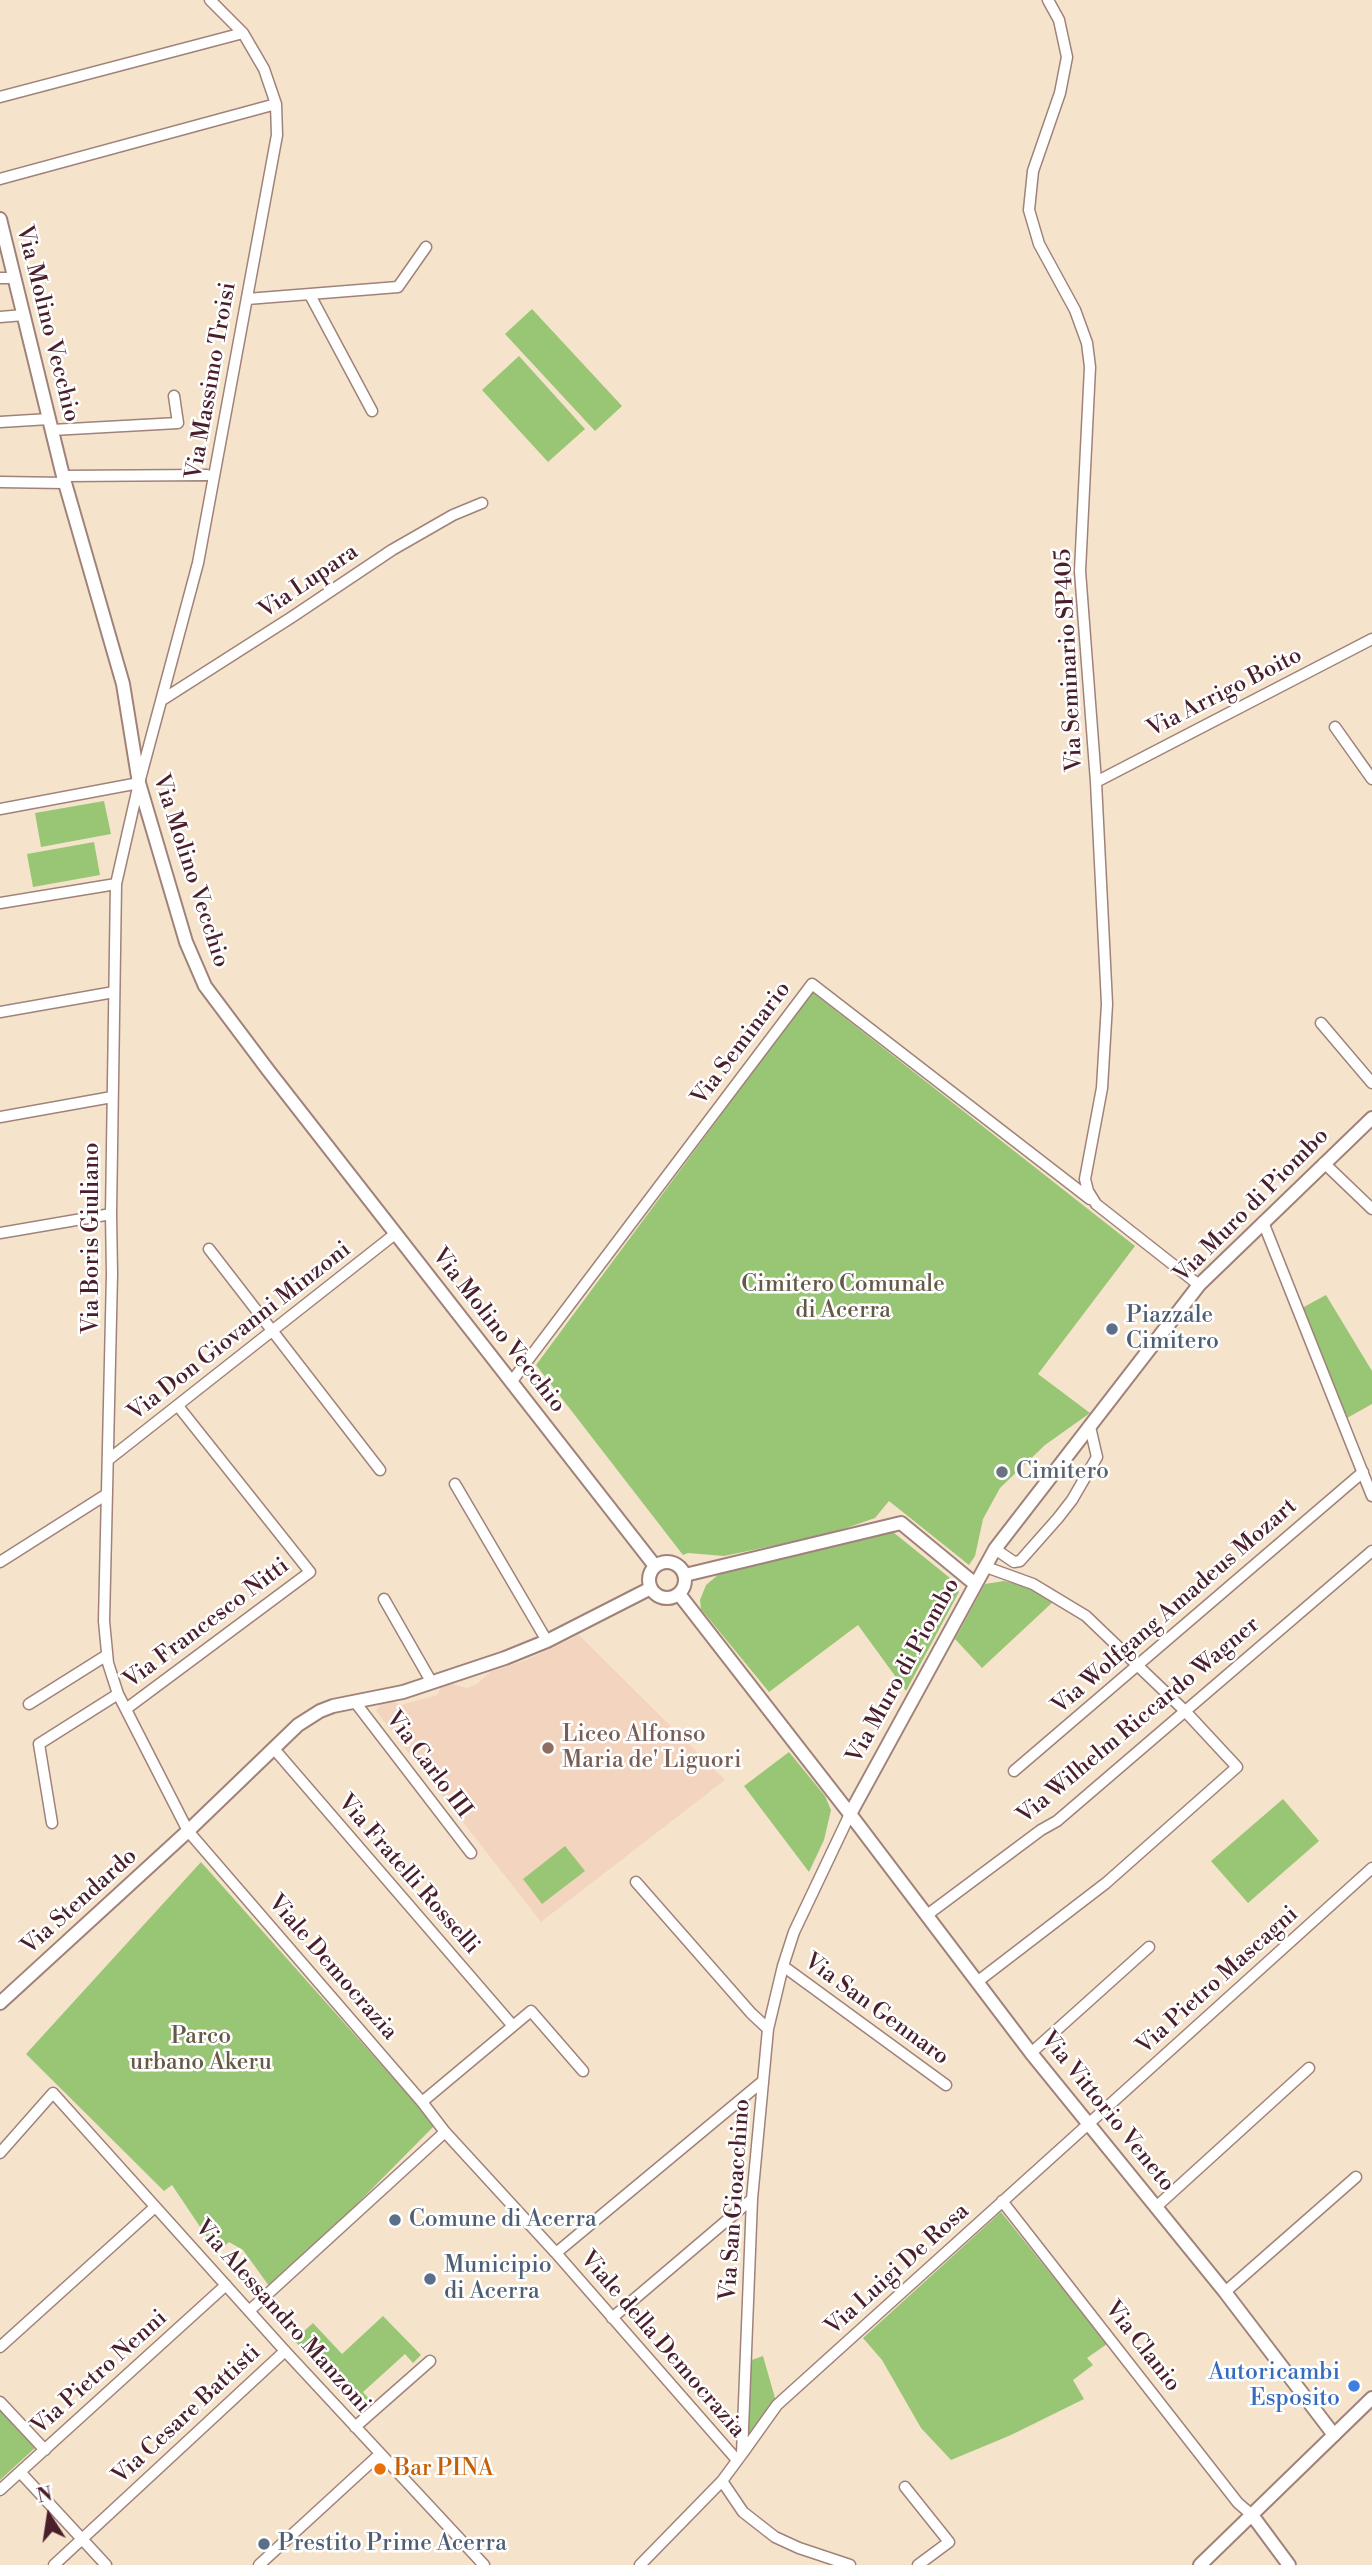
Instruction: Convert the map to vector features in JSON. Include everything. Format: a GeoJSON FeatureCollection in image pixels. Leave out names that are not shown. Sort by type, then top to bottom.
{"type":"FeatureCollection","features":[{"type":"Feature","properties":{"kind":"street","name":"Via Massimo Troisi"},"geometry":{"type":"LineString","coordinates":[[139,783],[198,563],[277,135],[276,104],[264,69],[243,33],[210,0]]}},
{"type":"Feature","properties":{"kind":"street","name":"Via Seminario SP405"},"geometry":{"type":"LineString","coordinates":[[1048,0],[1059,20],[1067,57],[1060,93],[1032,172],[1029,210],[1039,244],[1075,310],[1087,343],[1090,367],[1080,571],[1096,782],[1107,1004],[1102,1088],[1085,1179],[1088,1192],[1096,1204]]}},
{"type":"Feature","properties":{"kind":"street"},"geometry":{"type":"LineString","coordinates":[[0,97],[243,33]]}},
{"type":"Feature","properties":{"kind":"street"},"geometry":{"type":"LineString","coordinates":[[0,179],[276,104]]}},
{"type":"Feature","properties":{"kind":"street","name":"Via Molino Vecchio"},"geometry":{"type":"LineString","coordinates":[[0,219],[64,479],[123,684],[139,783],[186,943],[205,986],[655,1566]]}},
{"type":"Feature","properties":{"kind":"street"},"geometry":{"type":"LineString","coordinates":[[247,299],[398,287],[426,247]]}},
{"type":"Feature","properties":{"kind":"street"},"geometry":{"type":"LineString","coordinates":[[0,278],[14,278]]}},
{"type":"Feature","properties":{"kind":"street"},"geometry":{"type":"LineString","coordinates":[[310,295],[372,411]]}},
{"type":"Feature","properties":{"kind":"street"},"geometry":{"type":"LineString","coordinates":[[0,317],[24,315]]}},
{"type":"Feature","properties":{"kind":"street"},"geometry":{"type":"LineString","coordinates":[[0,422],[50,425],[178,423],[174,396]]}},
{"type":"Feature","properties":{"kind":"street"},"geometry":{"type":"LineString","coordinates":[[0,482],[207,475]]}},
{"type":"Feature","properties":{"kind":"street","name":"Via Lupara"},"geometry":{"type":"LineString","coordinates":[[162,700],[392,550],[453,515],[482,503]]}},
{"type":"Feature","properties":{"kind":"street","name":"Via Arrigo Boito"},"geometry":{"type":"LineString","coordinates":[[1096,782],[1372,639]]}},
{"type":"Feature","properties":{"kind":"street"},"geometry":{"type":"LineString","coordinates":[[1335,727],[1372,779]]}},
{"type":"Feature","properties":{"kind":"street"},"geometry":{"type":"LineString","coordinates":[[0,809],[139,783]]}},
{"type":"Feature","properties":{"kind":"street","name":"Via Boris Giuliano"},"geometry":{"type":"LineString","coordinates":[[139,783],[116,884],[110,1214],[112,1274],[104,1621],[107,1655],[118,1694],[188,1831]]}},
{"type":"Feature","properties":{"kind":"street"},"geometry":{"type":"LineString","coordinates":[[0,904],[116,884]]}},
{"type":"Feature","properties":{"kind":"street","name":"Via Seminario"},"geometry":{"type":"LineString","coordinates":[[512,1381],[812,984],[1096,1204]]}},
{"type":"Feature","properties":{"kind":"street"},"geometry":{"type":"LineString","coordinates":[[0,1012],[114,992]]}},
{"type":"Feature","properties":{"kind":"street"},"geometry":{"type":"LineString","coordinates":[[1321,1023],[1372,1083]]}},
{"type":"Feature","properties":{"kind":"street"},"geometry":{"type":"LineString","coordinates":[[0,1116],[112,1097]]}},
{"type":"Feature","properties":{"kind":"street","name":"Via Muro di Piombo"},"geometry":{"type":"LineString","coordinates":[[850,1814],[995,1549],[1199,1285],[1372,1118]]}},
{"type":"Feature","properties":{"kind":"street"},"geometry":{"type":"LineString","coordinates":[[1324,1163],[1372,1209]]}},
{"type":"Feature","properties":{"kind":"street"},"geometry":{"type":"LineString","coordinates":[[1096,1204],[1199,1285]]}},
{"type":"Feature","properties":{"kind":"street"},"geometry":{"type":"LineString","coordinates":[[0,1233],[110,1214]]}},
{"type":"Feature","properties":{"kind":"street"},"geometry":{"type":"LineString","coordinates":[[1263,1222],[1372,1496]]}},
{"type":"Feature","properties":{"kind":"street","name":"Via Don Giovanni Minzoni"},"geometry":{"type":"LineString","coordinates":[[108,1460],[395,1234]]}},
{"type":"Feature","properties":{"kind":"street"},"geometry":{"type":"LineString","coordinates":[[209,1249],[380,1470]]}},
{"type":"Feature","properties":{"kind":"street","name":"Via Francesco Nitti"},"geometry":{"type":"LineString","coordinates":[[126,1709],[310,1572],[178,1406]]}},
{"type":"Feature","properties":{"kind":"street"},"geometry":{"type":"LineString","coordinates":[[995,1549],[1014,1562],[1020,1561],[1058,1518],[1097,1457],[1090,1427]]}},
{"type":"Feature","properties":{"kind":"street","name":"Via Wolfgang Amadeus Mozart"},"geometry":{"type":"LineString","coordinates":[[1014,1771],[1363,1472]]}},
{"type":"Feature","properties":{"kind":"street"},"geometry":{"type":"LineString","coordinates":[[454,1484],[547,1641]]}},
{"type":"Feature","properties":{"kind":"street"},"geometry":{"type":"LineString","coordinates":[[0,1562],[107,1494]]}},
{"type":"Feature","properties":{"kind":"street"},"geometry":{"type":"LineString","coordinates":[[685,1575],[901,1523],[975,1584]]}},
{"type":"Feature","properties":{"kind":"street","name":"Via Wilhelm Riccardo Wagner"},"geometry":{"type":"LineString","coordinates":[[927,1915],[1041,1830],[1058,1821],[1372,1551]]}},
{"type":"Feature","properties":{"kind":"street"},"geometry":{"type":"LineString","coordinates":[[672,1562],[682,1569],[685,1575],[684,1587],[679,1594],[664,1598],[651,1588],[649,1576],[660,1563],[672,1562]]}},
{"type":"Feature","properties":{"kind":"street"},"geometry":{"type":"LineString","coordinates":[[977,1982],[1106,1883],[1237,1767],[1184,1710],[1086,1616],[1033,1584],[986,1567]]}},
{"type":"Feature","properties":{"kind":"street","name":"Via Stendardo"},"geometry":{"type":"LineString","coordinates":[[0,2003],[299,1725],[320,1711],[432,1683],[505,1658],[547,1641],[651,1588]]}},
{"type":"Feature","properties":{"kind":"street"},"geometry":{"type":"LineString","coordinates":[[679,1594],[850,1814]]}},
{"type":"Feature","properties":{"kind":"street"},"geometry":{"type":"LineString","coordinates":[[384,1599],[432,1683]]}},
{"type":"Feature","properties":{"kind":"street"},"geometry":{"type":"LineString","coordinates":[[29,1704],[107,1655]]}},
{"type":"Feature","properties":{"kind":"street"},"geometry":{"type":"LineString","coordinates":[[52,1823],[39,1744],[118,1694]]}},
{"type":"Feature","properties":{"kind":"street","name":"Via Carlo III"},"geometry":{"type":"LineString","coordinates":[[355,1702],[471,1853]]}},
{"type":"Feature","properties":{"kind":"street","name":"Via Fratelli Rosselli"},"geometry":{"type":"LineString","coordinates":[[275,1750],[513,2026]]}},
{"type":"Feature","properties":{"kind":"street","name":"Via Vittorio Veneto"},"geometry":{"type":"LineString","coordinates":[[850,1814],[1031,2053],[1225,2292],[1334,2435]]}},
{"type":"Feature","properties":{"kind":"street","name":"Via San Gioacchino"},"geometry":{"type":"LineString","coordinates":[[740,2457],[752,2199],[768,2029],[794,1932],[850,1814]]}},
{"type":"Feature","properties":{"kind":"street","name":"Viale Democrazia"},"geometry":{"type":"LineString","coordinates":[[188,1831],[445,2132]]}},
{"type":"Feature","properties":{"kind":"street","name":"Via Pietro Mascagni"},"geometry":{"type":"LineString","coordinates":[[1089,2123],[1372,1868]]}},
{"type":"Feature","properties":{"kind":"street"},"geometry":{"type":"LineString","coordinates":[[636,1882],[768,2029]]}},
{"type":"Feature","properties":{"kind":"street"},"geometry":{"type":"LineString","coordinates":[[1031,2053],[1149,1947]]}},
{"type":"Feature","properties":{"kind":"street","name":"Via San Gennaro"},"geometry":{"type":"LineString","coordinates":[[783,1966],[946,2085]]}},
{"type":"Feature","properties":{"kind":"street"},"geometry":{"type":"LineString","coordinates":[[422,2102],[531,2011],[583,2071]]}},
{"type":"Feature","properties":{"kind":"street"},"geometry":{"type":"LineString","coordinates":[[1156,2207],[1309,2068]]}},
{"type":"Feature","properties":{"kind":"street"},"geometry":{"type":"LineString","coordinates":[[556,2253],[763,2081]]}},
{"type":"Feature","properties":{"kind":"street","name":"Via Alessandro Manzoni"},"geometry":{"type":"LineString","coordinates":[[0,2153],[53,2093],[285,2351],[484,2565]]}},
{"type":"Feature","properties":{"kind":"street","name":"Via Luigi De Rosa"},"geometry":{"type":"LineString","coordinates":[[740,2457],[778,2405],[1089,2123]]}},
{"type":"Feature","properties":{"kind":"street"},"geometry":{"type":"LineString","coordinates":[[249,2311],[445,2132]]}},
{"type":"Feature","properties":{"kind":"street","name":"Viale della Democrazia"},"geometry":{"type":"LineString","coordinates":[[445,2132],[740,2457]]}},
{"type":"Feature","properties":{"kind":"street"},"geometry":{"type":"LineString","coordinates":[[1225,2292],[1356,2177]]}},
{"type":"Feature","properties":{"kind":"street"},"geometry":{"type":"LineString","coordinates":[[612,2318],[752,2199]]}},
{"type":"Feature","properties":{"kind":"street","name":"Via Clanio"},"geometry":{"type":"LineString","coordinates":[[1002,2201],[1238,2503],[1252,2515]]}},
{"type":"Feature","properties":{"kind":"street"},"geometry":{"type":"LineString","coordinates":[[0,2347],[155,2207]]}},
{"type":"Feature","properties":{"kind":"street","name":"Via Pietro Nenni"},"geometry":{"type":"LineString","coordinates":[[0,2490],[226,2285]]}},
{"type":"Feature","properties":{"kind":"street","name":"Via Cesare Battisti"},"geometry":{"type":"LineString","coordinates":[[54,2565],[285,2351]]}},
{"type":"Feature","properties":{"kind":"street"},"geometry":{"type":"LineString","coordinates":[[355,2427],[430,2361]]}},
{"type":"Feature","properties":{"kind":"street"},"geometry":{"type":"LineString","coordinates":[[1200,2565],[1372,2398]]}},
{"type":"Feature","properties":{"kind":"street"},"geometry":{"type":"LineString","coordinates":[[0,2402],[45,2450]]}},
{"type":"Feature","properties":{"kind":"street"},"geometry":{"type":"LineString","coordinates":[[259,2565],[380,2454]]}},
{"type":"Feature","properties":{"kind":"street"},"geometry":{"type":"LineString","coordinates":[[640,2565],[722,2481],[740,2457]]}},
{"type":"Feature","properties":{"kind":"street"},"geometry":{"type":"LineString","coordinates":[[20,2472],[106,2565]]}},
{"type":"Feature","properties":{"kind":"street"},"geometry":{"type":"LineString","coordinates":[[722,2481],[743,2512],[775,2537],[850,2565]]}},
{"type":"Feature","properties":{"kind":"street"},"geometry":{"type":"LineString","coordinates":[[905,2487],[949,2542],[918,2565]]}},
{"type":"Feature","properties":{"kind":"street"},"geometry":{"type":"LineString","coordinates":[[1252,2515],[1289,2565]]}},
{"type":"Feature","properties":{"kind":"shaded area","name":"Liceo Alfonso Maria de' Liguori"},"geometry":{"type":"Polygon","coordinates":[[[579,1635],[725,1780],[541,1922],[376,1711],[381,1703],[392,1701],[401,1705],[437,1695],[441,1687],[452,1684],[467,1688],[477,1684],[490,1672],[526,1660],[579,1635]]]}},
{"type":"Feature","properties":{"kind":"green space"},"geometry":{"type":"Polygon","coordinates":[[[532,309],[622,406],[595,431],[505,334],[532,309]]]}},
{"type":"Feature","properties":{"kind":"green space"},"geometry":{"type":"Polygon","coordinates":[[[519,356],[585,429],[548,462],[482,390],[519,356]]]}},
{"type":"Feature","properties":{"kind":"green space"},"geometry":{"type":"Polygon","coordinates":[[[104,801],[111,834],[41,847],[35,813],[104,801]]]}},
{"type":"Feature","properties":{"kind":"green space"},"geometry":{"type":"Polygon","coordinates":[[[94,842],[100,875],[33,887],[27,854],[94,842]]]}},
{"type":"Feature","properties":{"kind":"green space","name":"Cimitero Comunale di Acerra"},"geometry":{"type":"Polygon","coordinates":[[[812,992],[1135,1246],[1038,1374],[1090,1413],[1045,1445],[1000,1488],[983,1519],[975,1556],[969,1565],[889,1501],[875,1518],[829,1534],[724,1556],[688,1553],[683,1555],[536,1365],[812,992]]]}},
{"type":"Feature","properties":{"kind":"green space"},"geometry":{"type":"Polygon","coordinates":[[[1326,1295],[1372,1371],[1372,1404],[1347,1418],[1302,1308],[1326,1295]]]}},
{"type":"Feature","properties":{"kind":"green space"},"geometry":{"type":"Polygon","coordinates":[[[893,1532],[950,1578],[959,1592],[906,1691],[858,1625],[769,1692],[701,1609],[700,1600],[706,1585],[719,1574],[893,1532]]]}},
{"type":"Feature","properties":{"kind":"green space"},"geometry":{"type":"Polygon","coordinates":[[[1004,1581],[1032,1588],[1055,1600],[982,1668],[955,1639],[985,1584],[1004,1581]]]}},
{"type":"Feature","properties":{"kind":"green space"},"geometry":{"type":"Polygon","coordinates":[[[789,1752],[825,1796],[831,1810],[824,1840],[809,1872],[744,1786],[789,1752]]]}},
{"type":"Feature","properties":{"kind":"green space"},"geometry":{"type":"Polygon","coordinates":[[[1283,1799],[1319,1841],[1248,1903],[1211,1861],[1283,1799]]]}},
{"type":"Feature","properties":{"kind":"green space"},"geometry":{"type":"Polygon","coordinates":[[[565,1846],[585,1871],[542,1904],[523,1879],[565,1846]]]}},
{"type":"Feature","properties":{"kind":"green space","name":"Parco urbano Akeru"},"geometry":{"type":"Polygon","coordinates":[[[201,1862],[435,2125],[272,2290],[243,2250],[229,2242],[217,2252],[172,2185],[164,2191],[26,2054],[201,1862]]]}},
{"type":"Feature","properties":{"kind":"green space"},"geometry":{"type":"Polygon","coordinates":[[[1001,2212],[1107,2344],[1087,2358],[1093,2365],[1073,2380],[1084,2399],[1011,2435],[951,2460],[921,2428],[882,2360],[863,2338],[1001,2212]]]}},
{"type":"Feature","properties":{"kind":"green space"},"geometry":{"type":"Polygon","coordinates":[[[383,2316],[421,2355],[413,2363],[405,2354],[363,2392],[371,2401],[359,2412],[294,2340],[313,2323],[342,2354],[383,2316]]]}},
{"type":"Feature","properties":{"kind":"green space"},"geometry":{"type":"Polygon","coordinates":[[[763,2356],[777,2405],[742,2454],[746,2362],[763,2356]]]}},
{"type":"Feature","properties":{"kind":"green space"},"geometry":{"type":"Polygon","coordinates":[[[0,2409],[36,2447],[0,2480],[0,2409]]]}},
{"type":"Feature","properties":{"kind":"place","name":"Piazzale Cimitero"},"geometry":{"type":"Point","coordinates":[1112,1329]}},
{"type":"Feature","properties":{"kind":"place","name":"Cimitero"},"geometry":{"type":"Point","coordinates":[1002,1472]}},
{"type":"Feature","properties":{"kind":"place","name":"Liceo Alfonso Maria de' Liguori"},"geometry":{"type":"Point","coordinates":[548,1748]}},
{"type":"Feature","properties":{"kind":"place","name":"Comune di Acerra"},"geometry":{"type":"Point","coordinates":[395,2220]}},
{"type":"Feature","properties":{"kind":"place","name":"Municipio di Acerra"},"geometry":{"type":"Point","coordinates":[430,2279]}},
{"type":"Feature","properties":{"kind":"place","name":"Autoricambi Esposito"},"geometry":{"type":"Point","coordinates":[1354,2386]}},
{"type":"Feature","properties":{"kind":"place","name":"Bar PINA"},"geometry":{"type":"Point","coordinates":[380,2469]}},
{"type":"Feature","properties":{"kind":"place","name":"Prestito Prime Acerra"},"geometry":{"type":"Point","coordinates":[264,2544]}}]}
